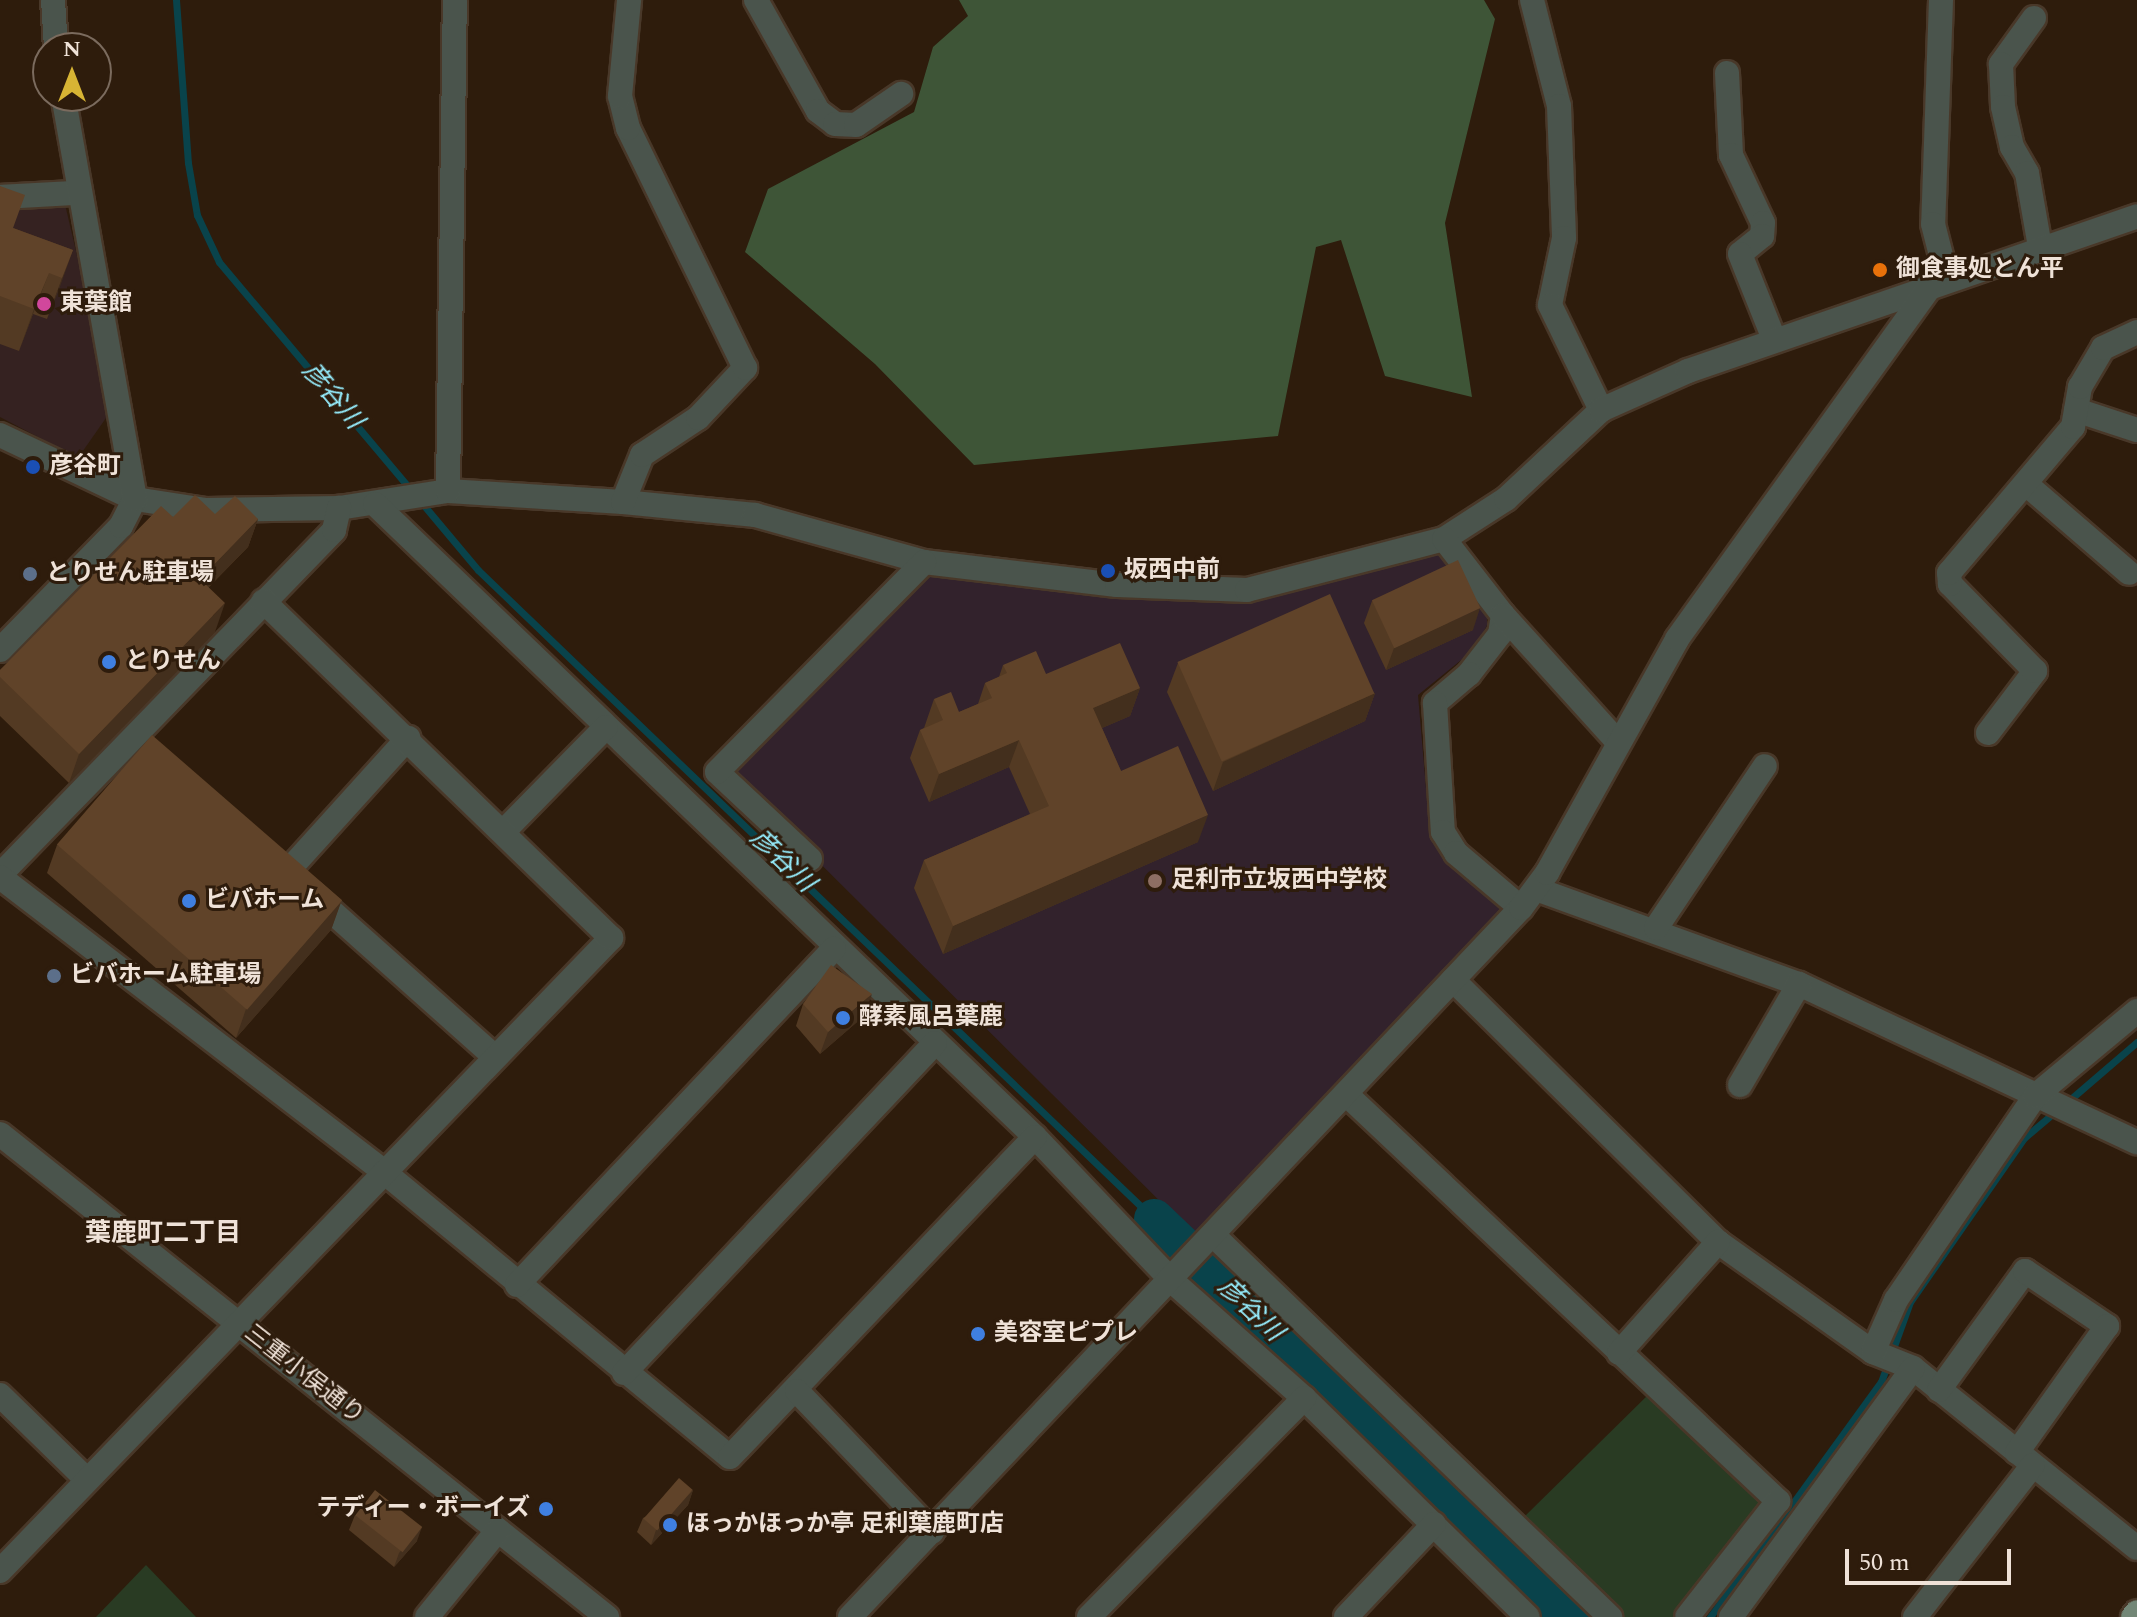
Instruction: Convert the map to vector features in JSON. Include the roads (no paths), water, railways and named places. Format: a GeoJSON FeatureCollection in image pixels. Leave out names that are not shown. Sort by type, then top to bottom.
{"type":"FeatureCollection","features":[{"type":"Feature","properties":{"kind":"main road"},"geometry":{"type":"LineString","coordinates":[[2133,1617],[2137,1612]]}},
{"type":"Feature","properties":{"kind":"street"},"geometry":{"type":"LineString","coordinates":[[53,0],[55,32]]}},
{"type":"Feature","properties":{"kind":"street"},"geometry":{"type":"LineString","coordinates":[[442,492],[455,0]]}},
{"type":"Feature","properties":{"kind":"street"},"geometry":{"type":"LineString","coordinates":[[623,502],[642,455],[698,418],[745,368],[628,128],[620,96],[629,0]]}},
{"type":"Feature","properties":{"kind":"street"},"geometry":{"type":"LineString","coordinates":[[756,0],[818,111],[835,124],[856,125],[901,94]]}},
{"type":"Feature","properties":{"kind":"street"},"geometry":{"type":"LineString","coordinates":[[1532,0],[1559,106],[1564,238],[1550,305],[1601,410]]}},
{"type":"Feature","properties":{"kind":"street"},"geometry":{"type":"LineString","coordinates":[[863,1613],[932,1532],[1208,1242],[1528,898],[1616,740],[1677,639],[1939,282],[1933,224],[1941,0]]}},
{"type":"Feature","properties":{"kind":"street"},"geometry":{"type":"LineString","coordinates":[[2034,18],[2001,64],[2012,147],[2027,173],[2040,247]]}},
{"type":"Feature","properties":{"kind":"street"},"geometry":{"type":"LineString","coordinates":[[1727,73],[1731,155],[1763,223],[1762,236],[1740,254],[1774,339]]}},
{"type":"Feature","properties":{"kind":"street"},"geometry":{"type":"LineString","coordinates":[[2,645],[121,526],[135,499],[75,193],[65,112]]}},
{"type":"Feature","properties":{"kind":"street"},"geometry":{"type":"LineString","coordinates":[[0,197],[75,193]]}},
{"type":"Feature","properties":{"kind":"street"},"geometry":{"type":"LineString","coordinates":[[0,435],[135,499],[252,512],[339,508],[442,492],[623,502],[755,515],[924,562],[1117,585],[1247,590],[1444,539],[1506,499],[1601,410],[1774,339],[2137,216]]}},
{"type":"Feature","properties":{"kind":"street"},"geometry":{"type":"LineString","coordinates":[[1988,733],[2035,671],[1950,584],[1949,573],[2073,427],[2076,410],[2103,348],[2137,332]]}},
{"type":"Feature","properties":{"kind":"street"},"geometry":{"type":"LineString","coordinates":[[2076,410],[2137,430]]}},
{"type":"Feature","properties":{"kind":"street"},"geometry":{"type":"LineString","coordinates":[[2026,484],[2129,573]]}},
{"type":"Feature","properties":{"kind":"street"},"geometry":{"type":"LineString","coordinates":[[385,503],[606,727],[834,949],[1035,1137],[1528,1617]]}},
{"type":"Feature","properties":{"kind":"street"},"geometry":{"type":"LineString","coordinates":[[339,508],[334,530],[0,876],[384,1172],[517,1285],[730,1457],[797,1391],[1035,1137]]}},
{"type":"Feature","properties":{"kind":"street"},"geometry":{"type":"LineString","coordinates":[[1444,539],[1503,615],[1616,740]]}},
{"type":"Feature","properties":{"kind":"street"},"geometry":{"type":"LineString","coordinates":[[810,859],[717,772],[924,562]]}},
{"type":"Feature","properties":{"kind":"street"},"geometry":{"type":"LineString","coordinates":[[0,1571],[611,938],[505,830],[263,601]]}},
{"type":"Feature","properties":{"kind":"street"},"geometry":{"type":"LineString","coordinates":[[1503,615],[1500,634],[1469,674],[1435,703],[1443,832],[1456,853],[1528,898],[1656,928],[1799,984],[2137,1142]]}},
{"type":"Feature","properties":{"kind":"street"},"geometry":{"type":"LineString","coordinates":[[505,830],[606,727]]}},
{"type":"Feature","properties":{"kind":"street"},"geometry":{"type":"LineString","coordinates":[[134,735],[157,756]]}},
{"type":"Feature","properties":{"kind":"street"},"geometry":{"type":"LineString","coordinates":[[287,872],[408,738]]}},
{"type":"Feature","properties":{"kind":"street"},"geometry":{"type":"LineString","coordinates":[[1656,928],[1765,766]]}},
{"type":"Feature","properties":{"kind":"street"},"geometry":{"type":"LineString","coordinates":[[263,851],[495,1057]]}},
{"type":"Feature","properties":{"kind":"street"},"geometry":{"type":"LineString","coordinates":[[517,1285],[834,949]]}},
{"type":"Feature","properties":{"kind":"street"},"geometry":{"type":"LineString","coordinates":[[1453,980],[1718,1242],[1873,1352],[1913,1368],[2137,1548]]}},
{"type":"Feature","properties":{"kind":"street"},"geometry":{"type":"LineString","coordinates":[[1740,1085],[1799,984]]}},
{"type":"Feature","properties":{"kind":"street"},"geometry":{"type":"LineString","coordinates":[[1873,1352],[1919,1262],[2035,1096],[2137,1011]]}},
{"type":"Feature","properties":{"kind":"street"},"geometry":{"type":"LineString","coordinates":[[624,1373],[935,1043]]}},
{"type":"Feature","properties":{"kind":"street"},"geometry":{"type":"LineString","coordinates":[[1346,1094],[1778,1501],[1687,1617]]}},
{"type":"Feature","properties":{"kind":"street","name":"三重小俣通り"},"geometry":{"type":"LineString","coordinates":[[0,1134],[607,1617]]}},
{"type":"Feature","properties":{"kind":"street"},"geometry":{"type":"LineString","coordinates":[[1208,1242],[1610,1617]]}},
{"type":"Feature","properties":{"kind":"street"},"geometry":{"type":"LineString","coordinates":[[1619,1353],[1718,1242]]}},
{"type":"Feature","properties":{"kind":"street"},"geometry":{"type":"LineString","coordinates":[[1915,1617],[2025,1458],[2107,1326],[2025,1271],[1939,1390]]}},
{"type":"Feature","properties":{"kind":"street"},"geometry":{"type":"LineString","coordinates":[[1731,1617],[1913,1368]]}},
{"type":"Feature","properties":{"kind":"street"},"geometry":{"type":"LineString","coordinates":[[797,1391],[932,1532]]}},
{"type":"Feature","properties":{"kind":"street"},"geometry":{"type":"LineString","coordinates":[[0,1395],[87,1480]]}},
{"type":"Feature","properties":{"kind":"street"},"geometry":{"type":"LineString","coordinates":[[1089,1617],[1304,1398]]}},
{"type":"Feature","properties":{"kind":"street"},"geometry":{"type":"LineString","coordinates":[[1346,1617],[1434,1524]]}},
{"type":"Feature","properties":{"kind":"street"},"geometry":{"type":"LineString","coordinates":[[427,1617],[498,1530]]}},
{"type":"Feature","properties":{"kind":"waterway","name":"彦谷川"},"geometry":{"type":"LineString","coordinates":[[176,0],[188,163],[197,215],[219,262],[413,492]]}},
{"type":"Feature","properties":{"kind":"waterway","name":"彦谷川"},"geometry":{"type":"LineString","coordinates":[[421,502],[478,570],[1154,1219]]}},
{"type":"Feature","properties":{"kind":"waterway"},"geometry":{"type":"LineString","coordinates":[[2066,1103],[2137,1042]]}},
{"type":"Feature","properties":{"kind":"waterway"},"geometry":{"type":"LineString","coordinates":[[1710,1617],[1881,1382],[1910,1302],[2024,1138],[2056,1111]]}},
{"type":"Feature","properties":{"kind":"waterway","name":"彦谷川"},"geometry":{"type":"LineString","coordinates":[[1154,1219],[1571,1617]]}},
{"type":"Feature","properties":{"kind":"place","name":"御食事処とん平"},"geometry":{"type":"Point","coordinates":[1880,270]}},
{"type":"Feature","properties":{"kind":"place","name":"東葉館"},"geometry":{"type":"Point","coordinates":[44,304]}},
{"type":"Feature","properties":{"kind":"place","name":"彦谷町"},"geometry":{"type":"Point","coordinates":[33,467]}},
{"type":"Feature","properties":{"kind":"place","name":"坂西中前"},"geometry":{"type":"Point","coordinates":[1108,571]}},
{"type":"Feature","properties":{"kind":"place","name":"とりせん駐車場"},"geometry":{"type":"Point","coordinates":[30,574]}},
{"type":"Feature","properties":{"kind":"place","name":"とりせん"},"geometry":{"type":"Point","coordinates":[109,662]}},
{"type":"Feature","properties":{"kind":"place","name":"足利市立坂西中学校"},"geometry":{"type":"Point","coordinates":[1155,881]}},
{"type":"Feature","properties":{"kind":"place","name":"ビバホーム"},"geometry":{"type":"Point","coordinates":[189,901]}},
{"type":"Feature","properties":{"kind":"place","name":"ビバホーム駐車場"},"geometry":{"type":"Point","coordinates":[54,976]}},
{"type":"Feature","properties":{"kind":"place","name":"酵素風呂葉鹿"},"geometry":{"type":"Point","coordinates":[843,1018]}},
{"type":"Feature","properties":{"kind":"place","name":"美容室ピプレ"},"geometry":{"type":"Point","coordinates":[978,1334]}},
{"type":"Feature","properties":{"kind":"place","name":"テディー・ボーイズ"},"geometry":{"type":"Point","coordinates":[546,1509]}},
{"type":"Feature","properties":{"kind":"place","name":"ほっかほっか亭 足利葉鹿町店"},"geometry":{"type":"Point","coordinates":[670,1525]}},
{"type":"Feature","properties":{"kind":"district","name":"葉鹿町二丁目"},"geometry":{"type":"Point","coordinates":[163,1234]}}]}
